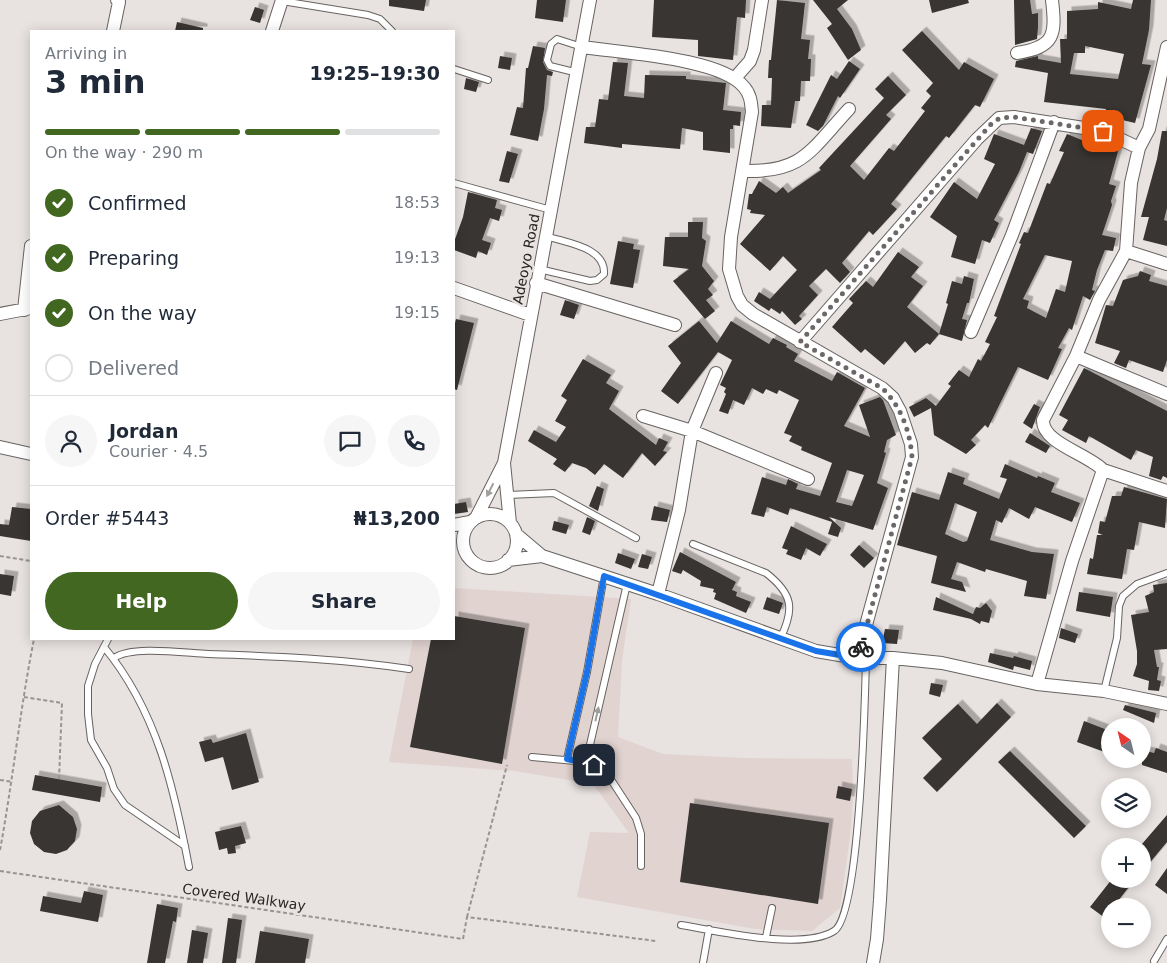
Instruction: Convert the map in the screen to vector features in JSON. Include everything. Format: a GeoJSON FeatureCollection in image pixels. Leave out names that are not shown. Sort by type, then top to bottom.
{"type":"FeatureCollection","features":[{"type":"Feature","properties":{"kind":"street"},"geometry":{"type":"LineString","coordinates":[[272,30],[282,0]]}},
{"type":"Feature","properties":{"kind":"street","name":"Adeoyo Road"},"geometry":{"type":"LineString","coordinates":[[473,520],[504,463],[530,315],[583,47],[590,0]]}},
{"type":"Feature","properties":{"kind":"street"},"geometry":{"type":"LineString","coordinates":[[735,78],[750,61],[754,50],[762,0]]}},
{"type":"Feature","properties":{"kind":"street"},"geometry":{"type":"LineString","coordinates":[[1017,53],[1037,49],[1051,37],[1054,24],[1052,0]]}},
{"type":"Feature","properties":{"kind":"street"},"geometry":{"type":"LineString","coordinates":[[113,30],[118,1]]}},
{"type":"Feature","properties":{"kind":"street"},"geometry":{"type":"LineString","coordinates":[[583,47],[692,63],[715,69],[735,78],[750,97],[752,112],[731,237],[729,268],[732,284],[742,305],[753,314],[800,342],[882,388],[892,398],[900,411],[912,457],[862,659]]}},
{"type":"Feature","properties":{"kind":"street"},"geometry":{"type":"LineString","coordinates":[[1167,47],[1149,130],[1138,148],[1131,183],[1126,251],[1099,300],[1076,356],[1044,420],[1043,427],[1049,437],[1096,462],[1103,470],[1167,491]]}},
{"type":"Feature","properties":{"kind":"street"},"geometry":{"type":"LineString","coordinates":[[742,171],[767,172],[803,159],[849,110]]}},
{"type":"Feature","properties":{"kind":"street"},"geometry":{"type":"LineString","coordinates":[[800,342],[992,123],[1000,118],[1014,117],[1054,122],[1103,131],[1138,148]]}},
{"type":"Feature","properties":{"kind":"street"},"geometry":{"type":"LineString","coordinates":[[971,332],[1012,235],[1054,122]]}},
{"type":"Feature","properties":{"kind":"street"},"geometry":{"type":"LineString","coordinates":[[1126,251],[1167,264]]}},
{"type":"Feature","properties":{"kind":"street"},"geometry":{"type":"LineString","coordinates":[[0,314],[27,309],[30,262]]}},
{"type":"Feature","properties":{"kind":"street"},"geometry":{"type":"LineString","coordinates":[[536,284],[675,325]]}},
{"type":"Feature","properties":{"kind":"street"},"geometry":{"type":"LineString","coordinates":[[455,288],[530,315]]}},
{"type":"Feature","properties":{"kind":"street"},"geometry":{"type":"LineString","coordinates":[[1076,356],[1167,394]]}},
{"type":"Feature","properties":{"kind":"street"},"geometry":{"type":"LineString","coordinates":[[658,594],[679,510],[692,431],[716,373]]}},
{"type":"Feature","properties":{"kind":"street"},"geometry":{"type":"LineString","coordinates":[[643,416],[692,431],[808,479]]}},
{"type":"Feature","properties":{"kind":"street"},"geometry":{"type":"LineString","coordinates":[[0,447],[30,454]]}},
{"type":"Feature","properties":{"kind":"street"},"geometry":{"type":"LineString","coordinates":[[504,463],[516,548],[508,560]]}},
{"type":"Feature","properties":{"kind":"street"},"geometry":{"type":"LineString","coordinates":[[1037,684],[1072,561],[1103,470]]}},
{"type":"Feature","properties":{"kind":"street"},"geometry":{"type":"LineString","coordinates":[[455,525],[490,514],[498,515],[542,556]]}},
{"type":"Feature","properties":{"kind":"street"},"geometry":{"type":"LineString","coordinates":[[466,555],[462,541],[463,534],[473,520]]}},
{"type":"Feature","properties":{"kind":"street"},"geometry":{"type":"LineString","coordinates":[[455,548],[482,567],[496,567],[508,560],[542,556],[658,594],[816,651],[862,659],[893,658],[942,663],[1037,684],[1104,691],[1167,704]]}},
{"type":"Feature","properties":{"kind":"street"},"geometry":{"type":"LineString","coordinates":[[873,963],[878,939],[893,658]]}},
{"type":"Feature","properties":{"kind":"lane"},"geometry":{"type":"LineString","coordinates":[[282,0],[368,15],[380,19],[391,30]]}},
{"type":"Feature","properties":{"kind":"lane"},"geometry":{"type":"LineString","coordinates":[[578,73],[550,66],[547,60],[550,44],[554,40],[583,47]]}},
{"type":"Feature","properties":{"kind":"lane"},"geometry":{"type":"LineString","coordinates":[[455,69],[488,80]]}},
{"type":"Feature","properties":{"kind":"lane"},"geometry":{"type":"LineString","coordinates":[[455,183],[551,210]]}},
{"type":"Feature","properties":{"kind":"lane"},"geometry":{"type":"LineString","coordinates":[[539,269],[590,281],[597,280],[604,274],[604,266],[601,259],[594,252],[546,236]]}},
{"type":"Feature","properties":{"kind":"lane"},"geometry":{"type":"LineString","coordinates":[[508,495],[554,493],[636,538]]}},
{"type":"Feature","properties":{"kind":"lane"},"geometry":{"type":"LineString","coordinates":[[693,544],[766,573],[776,581],[786,593],[790,605],[789,620],[780,639]]}},
{"type":"Feature","properties":{"kind":"lane"},"geometry":{"type":"LineString","coordinates":[[1104,691],[1117,638],[1119,606],[1123,596],[1136,584],[1167,574]]}},
{"type":"Feature","properties":{"kind":"lane"},"geometry":{"type":"LineString","coordinates":[[567,759],[587,672],[604,576]]}},
{"type":"Feature","properties":{"kind":"lane"},"geometry":{"type":"LineString","coordinates":[[586,762],[627,584]]}},
{"type":"Feature","properties":{"kind":"lane"},"geometry":{"type":"LineString","coordinates":[[108,640],[95,664],[88,686],[88,714],[91,740],[107,768],[114,789],[125,805],[185,846]]}},
{"type":"Feature","properties":{"kind":"lane"},"geometry":{"type":"LineString","coordinates":[[104,647],[114,658],[146,711],[156,736],[169,772],[189,867]]}},
{"type":"Feature","properties":{"kind":"lane"},"geometry":{"type":"LineString","coordinates":[[114,658],[120,654],[148,652],[292,656],[330,658],[409,669]]}},
{"type":"Feature","properties":{"kind":"lane"},"geometry":{"type":"LineString","coordinates":[[681,925],[788,940],[818,938],[836,931],[845,916],[856,845],[863,741],[862,659]]}},
{"type":"Feature","properties":{"kind":"lane"},"geometry":{"type":"LineString","coordinates":[[532,757],[586,762],[608,775],[636,818],[641,834],[641,866]]}},
{"type":"Feature","properties":{"kind":"lane"},"geometry":{"type":"LineString","coordinates":[[766,937],[772,908]]}},
{"type":"Feature","properties":{"kind":"lane"},"geometry":{"type":"LineString","coordinates":[[702,963],[709,929]]}},
{"type":"Feature","properties":{"kind":"lane"},"geometry":{"type":"LineString","coordinates":[[1154,961],[1167,939]]}},
{"type":"Feature","properties":{"kind":"path"},"geometry":{"type":"LineString","coordinates":[[0,556],[30,561]]}},
{"type":"Feature","properties":{"kind":"path"},"geometry":{"type":"LineString","coordinates":[[0,850],[12,782],[23,697],[34,640]]}},
{"type":"Feature","properties":{"kind":"path"},"geometry":{"type":"LineString","coordinates":[[23,697],[62,703],[59,779]]}},
{"type":"Feature","properties":{"kind":"path","name":"Covered Walkway"},"geometry":{"type":"LineString","coordinates":[[0,871],[463,939],[467,917],[507,765]]}},
{"type":"Feature","properties":{"kind":"path"},"geometry":{"type":"LineString","coordinates":[[0,780],[12,782]]}},
{"type":"Feature","properties":{"kind":"path"},"geometry":{"type":"LineString","coordinates":[[467,917],[656,941]]}},
{"type":"Feature","properties":{"kind":"shaded area"},"geometry":{"type":"Polygon","coordinates":[[[455,588],[631,599],[622,660],[618,737],[663,754],[744,758],[852,759],[853,798],[850,837],[840,908],[812,931],[755,929],[577,897],[590,832],[629,833],[593,784],[515,771],[389,762],[413,640],[455,640],[455,588]]]}},
{"type":"Feature","properties":{"kind":"building"},"geometry":{"type":"Polygon","coordinates":[[[389,0],[426,0],[424,11],[389,6],[389,0]]]}},
{"type":"Feature","properties":{"kind":"building"},"geometry":{"type":"Polygon","coordinates":[[[537,0],[566,0],[563,22],[535,18],[537,0]]]}},
{"type":"Feature","properties":{"kind":"building"},"geometry":{"type":"Polygon","coordinates":[[[654,0],[746,0],[745,18],[737,17],[733,60],[698,56],[698,40],[652,37],[654,0]]]}},
{"type":"Feature","properties":{"kind":"building"},"geometry":{"type":"Polygon","coordinates":[[[777,0],[805,3],[801,39],[810,40],[808,59],[811,59],[810,81],[801,81],[800,101],[795,101],[791,128],[761,126],[762,105],[771,105],[772,78],[768,78],[769,60],[771,60],[777,0]]]}},
{"type":"Feature","properties":{"kind":"building"},"geometry":{"type":"Polygon","coordinates":[[[813,0],[848,0],[837,9],[852,29],[861,50],[848,60],[827,28],[832,24],[813,0]]]}},
{"type":"Feature","properties":{"kind":"building"},"geometry":{"type":"Polygon","coordinates":[[[929,0],[968,0],[969,3],[932,13],[929,0]]]}},
{"type":"Feature","properties":{"kind":"building"},"geometry":{"type":"Polygon","coordinates":[[[1014,0],[1030,0],[1032,14],[1038,13],[1037,39],[1015,45],[1014,0]]]}},
{"type":"Feature","properties":{"kind":"building"},"geometry":{"type":"Polygon","coordinates":[[[1133,0],[1151,0],[1149,30],[1142,64],[1151,65],[1135,123],[1105,116],[1106,109],[1044,102],[1048,73],[1015,67],[1016,61],[1038,56],[1038,59],[1061,63],[1060,39],[1067,39],[1067,11],[1098,9],[1098,2],[1131,9],[1133,0]],[[1085,46],[1085,53],[1074,53],[1070,74],[1118,79],[1124,54],[1085,46]]]}},
{"type":"Feature","properties":{"kind":"building"},"geometry":{"type":"Polygon","coordinates":[[[255,7],[264,10],[260,23],[250,20],[255,7]]]}},
{"type":"Feature","properties":{"kind":"building"},"geometry":{"type":"Polygon","coordinates":[[[177,22],[203,28],[203,30],[175,30],[177,22]]]}},
{"type":"Feature","properties":{"kind":"building"},"geometry":{"type":"Polygon","coordinates":[[[922,31],[959,70],[964,62],[994,79],[980,107],[975,105],[949,138],[946,136],[891,204],[897,209],[873,235],[869,231],[842,263],[850,272],[840,283],[826,269],[809,286],[818,295],[799,316],[802,319],[795,325],[782,311],[780,314],[771,308],[769,311],[754,301],[759,292],[770,299],[797,270],[783,256],[770,271],[740,244],[765,215],[750,213],[751,210],[747,209],[749,194],[752,194],[759,181],[776,193],[783,187],[788,193],[821,170],[819,168],[884,98],[875,89],[888,76],[906,95],[886,115],[891,119],[850,166],[864,180],[889,148],[894,151],[925,111],[921,108],[931,96],[926,91],[933,83],[902,50],[922,31]]]}},
{"type":"Feature","properties":{"kind":"building"},"geometry":{"type":"Polygon","coordinates":[[[533,46],[545,48],[543,62],[547,70],[553,72],[552,76],[547,75],[544,109],[538,141],[510,135],[517,107],[523,108],[526,68],[528,68],[533,46]]]}},
{"type":"Feature","properties":{"kind":"building"},"geometry":{"type":"Polygon","coordinates":[[[500,56],[512,58],[510,70],[498,68],[500,56]]]}},
{"type":"Feature","properties":{"kind":"building"},"geometry":{"type":"Polygon","coordinates":[[[849,61],[860,69],[840,98],[838,96],[823,126],[818,131],[806,125],[831,75],[837,79],[849,61]]]}},
{"type":"Feature","properties":{"kind":"building"},"geometry":{"type":"Polygon","coordinates":[[[613,62],[628,63],[624,96],[644,98],[645,75],[686,76],[686,79],[726,83],[723,110],[741,112],[740,126],[733,125],[733,129],[730,129],[730,153],[703,150],[703,132],[682,128],[680,149],[622,144],[622,148],[584,143],[586,127],[595,127],[599,99],[608,100],[613,62]]]}},
{"type":"Feature","properties":{"kind":"building"},"geometry":{"type":"Polygon","coordinates":[[[466,78],[479,82],[476,92],[464,89],[466,78]]]}},
{"type":"Feature","properties":{"kind":"building"},"geometry":{"type":"Polygon","coordinates":[[[1031,128],[1042,131],[1033,154],[1027,152],[1019,172],[994,220],[999,223],[990,243],[982,240],[975,264],[951,257],[957,236],[930,217],[954,182],[977,199],[995,164],[984,159],[994,134],[1024,145],[1031,128]]]}},
{"type":"Feature","properties":{"kind":"building"},"geometry":{"type":"Polygon","coordinates":[[[1162,131],[1167,131],[1167,208],[1164,220],[1167,221],[1167,246],[1143,240],[1149,217],[1141,217],[1157,159],[1162,131]]]}},
{"type":"Feature","properties":{"kind":"building"},"geometry":{"type":"Polygon","coordinates":[[[1067,134],[1099,147],[1101,140],[1119,148],[1109,184],[1116,186],[1102,235],[1116,238],[1113,251],[1105,250],[1092,290],[1095,291],[1090,300],[1083,296],[1072,330],[1069,328],[1058,348],[1062,349],[1048,380],[1018,367],[988,428],[985,425],[971,440],[976,445],[966,454],[934,435],[931,408],[914,417],[909,407],[926,398],[936,406],[951,386],[948,384],[959,370],[969,377],[978,359],[981,361],[990,344],[985,342],[997,317],[994,316],[1021,244],[1019,243],[1024,232],[1028,233],[1047,183],[1050,184],[1064,152],[1059,151],[1067,134]],[[1045,255],[1023,299],[1029,301],[1027,308],[1046,318],[1056,289],[1065,292],[1072,261],[1045,255]]]}},
{"type":"Feature","properties":{"kind":"building"},"geometry":{"type":"Polygon","coordinates":[[[507,151],[518,154],[509,183],[499,181],[507,151]]]}},
{"type":"Feature","properties":{"kind":"building"},"geometry":{"type":"Polygon","coordinates":[[[468,192],[497,200],[495,208],[502,210],[499,221],[490,218],[482,240],[491,243],[487,255],[478,251],[476,258],[455,250],[455,239],[463,217],[468,192]]]}},
{"type":"Feature","properties":{"kind":"building"},"geometry":{"type":"Polygon","coordinates":[[[688,222],[703,222],[702,238],[706,241],[702,266],[714,281],[708,289],[713,295],[706,300],[715,311],[705,319],[673,281],[689,269],[663,266],[665,237],[688,237],[688,222]]]}},
{"type":"Feature","properties":{"kind":"building"},"geometry":{"type":"Polygon","coordinates":[[[618,241],[634,244],[633,249],[640,250],[633,288],[610,284],[618,241]]]}},
{"type":"Feature","properties":{"kind":"building"},"geometry":{"type":"Polygon","coordinates":[[[898,252],[919,267],[911,277],[923,286],[907,307],[939,334],[930,345],[927,343],[915,353],[905,341],[884,365],[865,349],[861,353],[832,327],[853,303],[849,299],[866,281],[873,287],[898,252]]]}},
{"type":"Feature","properties":{"kind":"building"},"geometry":{"type":"Polygon","coordinates":[[[1140,271],[1151,275],[1149,281],[1167,286],[1167,360],[1163,372],[1129,360],[1126,368],[1114,363],[1120,351],[1095,343],[1106,305],[1113,306],[1123,280],[1138,276],[1140,271]]]}},
{"type":"Feature","properties":{"kind":"building"},"geometry":{"type":"Polygon","coordinates":[[[964,276],[974,279],[969,303],[967,303],[962,319],[967,320],[962,341],[939,334],[948,304],[946,303],[952,281],[962,284],[964,276]]]}},
{"type":"Feature","properties":{"kind":"building"},"geometry":{"type":"Polygon","coordinates":[[[565,300],[579,305],[574,319],[560,315],[565,300]]]}},
{"type":"Feature","properties":{"kind":"building"},"geometry":{"type":"Polygon","coordinates":[[[456,319],[474,323],[457,390],[455,389],[456,319]]]}},
{"type":"Feature","properties":{"kind":"building"},"geometry":{"type":"Polygon","coordinates":[[[699,321],[717,343],[731,321],[769,344],[773,338],[787,345],[786,347],[798,354],[794,361],[832,381],[837,372],[865,388],[844,426],[870,437],[859,405],[880,397],[883,400],[896,435],[887,440],[884,452],[886,453],[877,483],[888,488],[873,530],[829,517],[841,528],[838,537],[828,534],[832,522],[790,508],[788,515],[767,507],[764,517],[751,514],[762,477],[786,485],[788,479],[798,484],[796,489],[820,496],[832,463],[801,450],[802,447],[789,441],[792,436],[784,433],[799,400],[779,390],[777,394],[766,389],[763,394],[752,388],[744,405],[733,400],[728,414],[719,411],[726,394],[724,392],[726,388],[720,385],[732,360],[718,352],[678,404],[661,391],[681,363],[668,346],[699,321]],[[847,470],[836,502],[852,506],[864,475],[847,470]]]}},
{"type":"Feature","properties":{"kind":"building"},"geometry":{"type":"Polygon","coordinates":[[[583,359],[611,375],[606,383],[619,391],[609,409],[656,445],[659,438],[668,442],[663,451],[667,452],[655,466],[642,453],[623,478],[604,464],[595,475],[586,468],[572,463],[565,472],[553,464],[557,459],[528,441],[534,430],[556,442],[566,427],[555,421],[567,400],[561,396],[583,359]]]}},
{"type":"Feature","properties":{"kind":"building"},"geometry":{"type":"Polygon","coordinates":[[[1084,368],[1167,411],[1167,478],[1163,476],[1161,480],[1149,476],[1153,457],[1136,450],[1131,460],[1089,436],[1086,443],[1062,430],[1068,420],[1059,415],[1084,368]]]}},
{"type":"Feature","properties":{"kind":"building"},"geometry":{"type":"Polygon","coordinates":[[[1034,404],[1040,407],[1032,429],[1023,423],[1034,404]]]}},
{"type":"Feature","properties":{"kind":"building"},"geometry":{"type":"Polygon","coordinates":[[[1030,433],[1050,446],[1046,453],[1025,442],[1030,433]]]}},
{"type":"Feature","properties":{"kind":"building"},"geometry":{"type":"Polygon","coordinates":[[[1005,464],[1037,478],[1038,476],[1055,483],[1051,492],[1080,503],[1072,522],[1035,507],[1029,519],[1009,508],[1002,523],[996,520],[990,540],[1032,552],[1054,554],[1046,599],[1024,596],[1027,581],[986,569],[985,572],[957,562],[951,579],[962,582],[966,592],[931,583],[937,556],[897,545],[912,492],[939,500],[948,472],[965,478],[963,484],[999,499],[1007,479],[1000,477],[1005,464]],[[955,503],[945,534],[963,542],[967,541],[977,512],[955,503]]]}},
{"type":"Feature","properties":{"kind":"building"},"geometry":{"type":"Polygon","coordinates":[[[597,486],[604,489],[598,511],[589,506],[597,486]]]}},
{"type":"Feature","properties":{"kind":"building"},"geometry":{"type":"Polygon","coordinates":[[[1124,487],[1167,499],[1165,528],[1139,522],[1134,550],[1127,549],[1122,579],[1087,574],[1090,558],[1093,559],[1097,535],[1103,535],[1098,533],[1100,521],[1105,522],[1112,496],[1121,496],[1124,487]]]}},
{"type":"Feature","properties":{"kind":"building"},"geometry":{"type":"Polygon","coordinates":[[[466,502],[468,512],[455,514],[455,504],[466,502]]]}},
{"type":"Feature","properties":{"kind":"building"},"geometry":{"type":"Polygon","coordinates":[[[654,506],[670,510],[667,522],[651,520],[654,506]]]}},
{"type":"Feature","properties":{"kind":"building"},"geometry":{"type":"Polygon","coordinates":[[[12,507],[30,509],[30,541],[0,536],[0,524],[9,525],[12,507]]]}},
{"type":"Feature","properties":{"kind":"building"},"geometry":{"type":"Polygon","coordinates":[[[587,517],[595,521],[590,535],[582,532],[587,517]]]}},
{"type":"Feature","properties":{"kind":"building"},"geometry":{"type":"Polygon","coordinates":[[[554,521],[569,525],[566,534],[552,530],[554,521]]]}},
{"type":"Feature","properties":{"kind":"building"},"geometry":{"type":"Polygon","coordinates":[[[791,526],[827,544],[820,556],[806,548],[801,560],[786,554],[788,550],[782,548],[791,526]]]}},
{"type":"Feature","properties":{"kind":"building"},"geometry":{"type":"Polygon","coordinates":[[[859,545],[874,558],[864,568],[850,555],[859,545]]]}},
{"type":"Feature","properties":{"kind":"building"},"geometry":{"type":"Polygon","coordinates":[[[680,552],[736,582],[732,590],[737,592],[736,596],[751,602],[746,613],[714,599],[716,593],[713,592],[714,589],[700,586],[701,581],[683,570],[681,574],[672,571],[680,552]]]}},
{"type":"Feature","properties":{"kind":"building"},"geometry":{"type":"Polygon","coordinates":[[[618,553],[635,559],[631,569],[615,563],[618,553]]]}},
{"type":"Feature","properties":{"kind":"building"},"geometry":{"type":"Polygon","coordinates":[[[642,554],[652,557],[648,569],[638,567],[642,554]]]}},
{"type":"Feature","properties":{"kind":"building"},"geometry":{"type":"Polygon","coordinates":[[[0,574],[14,576],[11,596],[0,594],[0,574]]]}},
{"type":"Feature","properties":{"kind":"building"},"geometry":{"type":"Polygon","coordinates":[[[1167,583],[1167,649],[1154,650],[1157,667],[1159,667],[1157,680],[1161,681],[1159,691],[1148,690],[1149,681],[1133,676],[1137,664],[1137,651],[1131,615],[1149,612],[1145,596],[1154,592],[1153,585],[1167,583]]]}},
{"type":"Feature","properties":{"kind":"building"},"geometry":{"type":"Polygon","coordinates":[[[1079,592],[1113,597],[1110,617],[1076,611],[1079,592]]]}},
{"type":"Feature","properties":{"kind":"building"},"geometry":{"type":"Polygon","coordinates":[[[767,597],[783,603],[779,614],[763,609],[767,597]]]}},
{"type":"Feature","properties":{"kind":"building"},"geometry":{"type":"Polygon","coordinates":[[[936,597],[973,614],[976,607],[980,608],[986,603],[992,611],[989,623],[981,621],[980,624],[971,619],[933,610],[936,597]]]}},
{"type":"Feature","properties":{"kind":"building"},"geometry":{"type":"Polygon","coordinates":[[[455,616],[525,628],[502,764],[410,747],[431,640],[455,640],[455,616]]]}},
{"type":"Feature","properties":{"kind":"building"},"geometry":{"type":"Polygon","coordinates":[[[1061,628],[1078,634],[1075,643],[1059,638],[1061,628]]]}},
{"type":"Feature","properties":{"kind":"building"},"geometry":{"type":"Polygon","coordinates":[[[885,629],[899,630],[897,644],[882,643],[885,629]]]}},
{"type":"Feature","properties":{"kind":"building"},"geometry":{"type":"Polygon","coordinates":[[[990,653],[1013,658],[1014,656],[1032,661],[1030,670],[1014,666],[1013,670],[988,662],[990,653]]]}},
{"type":"Feature","properties":{"kind":"building"},"geometry":{"type":"Polygon","coordinates":[[[931,683],[943,685],[940,697],[929,694],[931,683]]]}},
{"type":"Feature","properties":{"kind":"building"},"geometry":{"type":"Polygon","coordinates":[[[997,703],[1011,717],[937,792],[923,778],[942,759],[922,738],[958,704],[977,724],[997,703]]]}},
{"type":"Feature","properties":{"kind":"building"},"geometry":{"type":"Polygon","coordinates":[[[1125,705],[1156,713],[1154,723],[1151,722],[1151,718],[1142,718],[1123,710],[1125,705]]]}},
{"type":"Feature","properties":{"kind":"building"},"geometry":{"type":"Polygon","coordinates":[[[1084,721],[1101,728],[1101,751],[1077,742],[1084,721]]]}},
{"type":"Feature","properties":{"kind":"building"},"geometry":{"type":"Polygon","coordinates":[[[246,733],[259,782],[232,790],[223,757],[205,762],[199,742],[211,739],[213,743],[246,733]]]}},
{"type":"Feature","properties":{"kind":"building"},"geometry":{"type":"Polygon","coordinates":[[[1156,748],[1167,752],[1167,773],[1151,768],[1151,752],[1154,753],[1156,748]]]}},
{"type":"Feature","properties":{"kind":"building"},"geometry":{"type":"Polygon","coordinates":[[[1010,751],[1086,826],[1074,838],[998,762],[1010,751]]]}},
{"type":"Feature","properties":{"kind":"building"},"geometry":{"type":"Polygon","coordinates":[[[35,775],[102,787],[100,802],[32,790],[35,775]]]}},
{"type":"Feature","properties":{"kind":"building"},"geometry":{"type":"Polygon","coordinates":[[[838,786],[852,789],[850,801],[836,798],[838,786]]]}},
{"type":"Feature","properties":{"kind":"building"},"geometry":{"type":"Polygon","coordinates":[[[690,803],[829,823],[818,904],[680,882],[690,803]]]}},
{"type":"Feature","properties":{"kind":"building"},"geometry":{"type":"Polygon","coordinates":[[[59,805],[73,817],[77,829],[75,841],[67,850],[56,854],[44,852],[34,844],[30,833],[32,821],[40,811],[59,805]]]}},
{"type":"Feature","properties":{"kind":"building"},"geometry":{"type":"Polygon","coordinates":[[[1167,815],[1167,842],[1151,861],[1151,838],[1147,838],[1167,815]]]}},
{"type":"Feature","properties":{"kind":"building"},"geometry":{"type":"Polygon","coordinates":[[[241,826],[246,843],[235,846],[236,853],[228,854],[227,848],[219,850],[215,832],[241,826]]]}},
{"type":"Feature","properties":{"kind":"building"},"geometry":{"type":"Polygon","coordinates":[[[1167,868],[1167,894],[1155,885],[1167,868]]]}},
{"type":"Feature","properties":{"kind":"building"},"geometry":{"type":"Polygon","coordinates":[[[1105,888],[1128,888],[1120,898],[1101,898],[1101,915],[1090,907],[1105,888]]]}},
{"type":"Feature","properties":{"kind":"building"},"geometry":{"type":"Polygon","coordinates":[[[84,891],[103,895],[98,922],[40,911],[43,896],[81,903],[84,891]]]}},
{"type":"Feature","properties":{"kind":"building"},"geometry":{"type":"Polygon","coordinates":[[[157,904],[178,908],[176,922],[173,921],[165,963],[147,963],[157,904]]]}},
{"type":"Feature","properties":{"kind":"building"},"geometry":{"type":"Polygon","coordinates":[[[228,918],[242,920],[236,963],[222,963],[228,918]]]}},
{"type":"Feature","properties":{"kind":"building"},"geometry":{"type":"Polygon","coordinates":[[[192,930],[208,933],[203,963],[187,963],[192,930]]]}},
{"type":"Feature","properties":{"kind":"building"},"geometry":{"type":"Polygon","coordinates":[[[260,931],[309,939],[305,963],[255,963],[260,931]]]}},
{"type":"Feature","properties":{"kind":"way so far"},"geometry":{"type":"LineString","coordinates":[[861,647],[912,457],[910,444],[900,411],[892,398],[882,388],[800,342],[992,123],[1000,118],[1014,117],[1076,125],[1103,131]]}},
{"type":"Feature","properties":{"kind":"route"},"geometry":{"type":"LineString","coordinates":[[594,765],[567,759],[587,672],[604,576],[816,651],[858,658],[861,647]]}}]}
